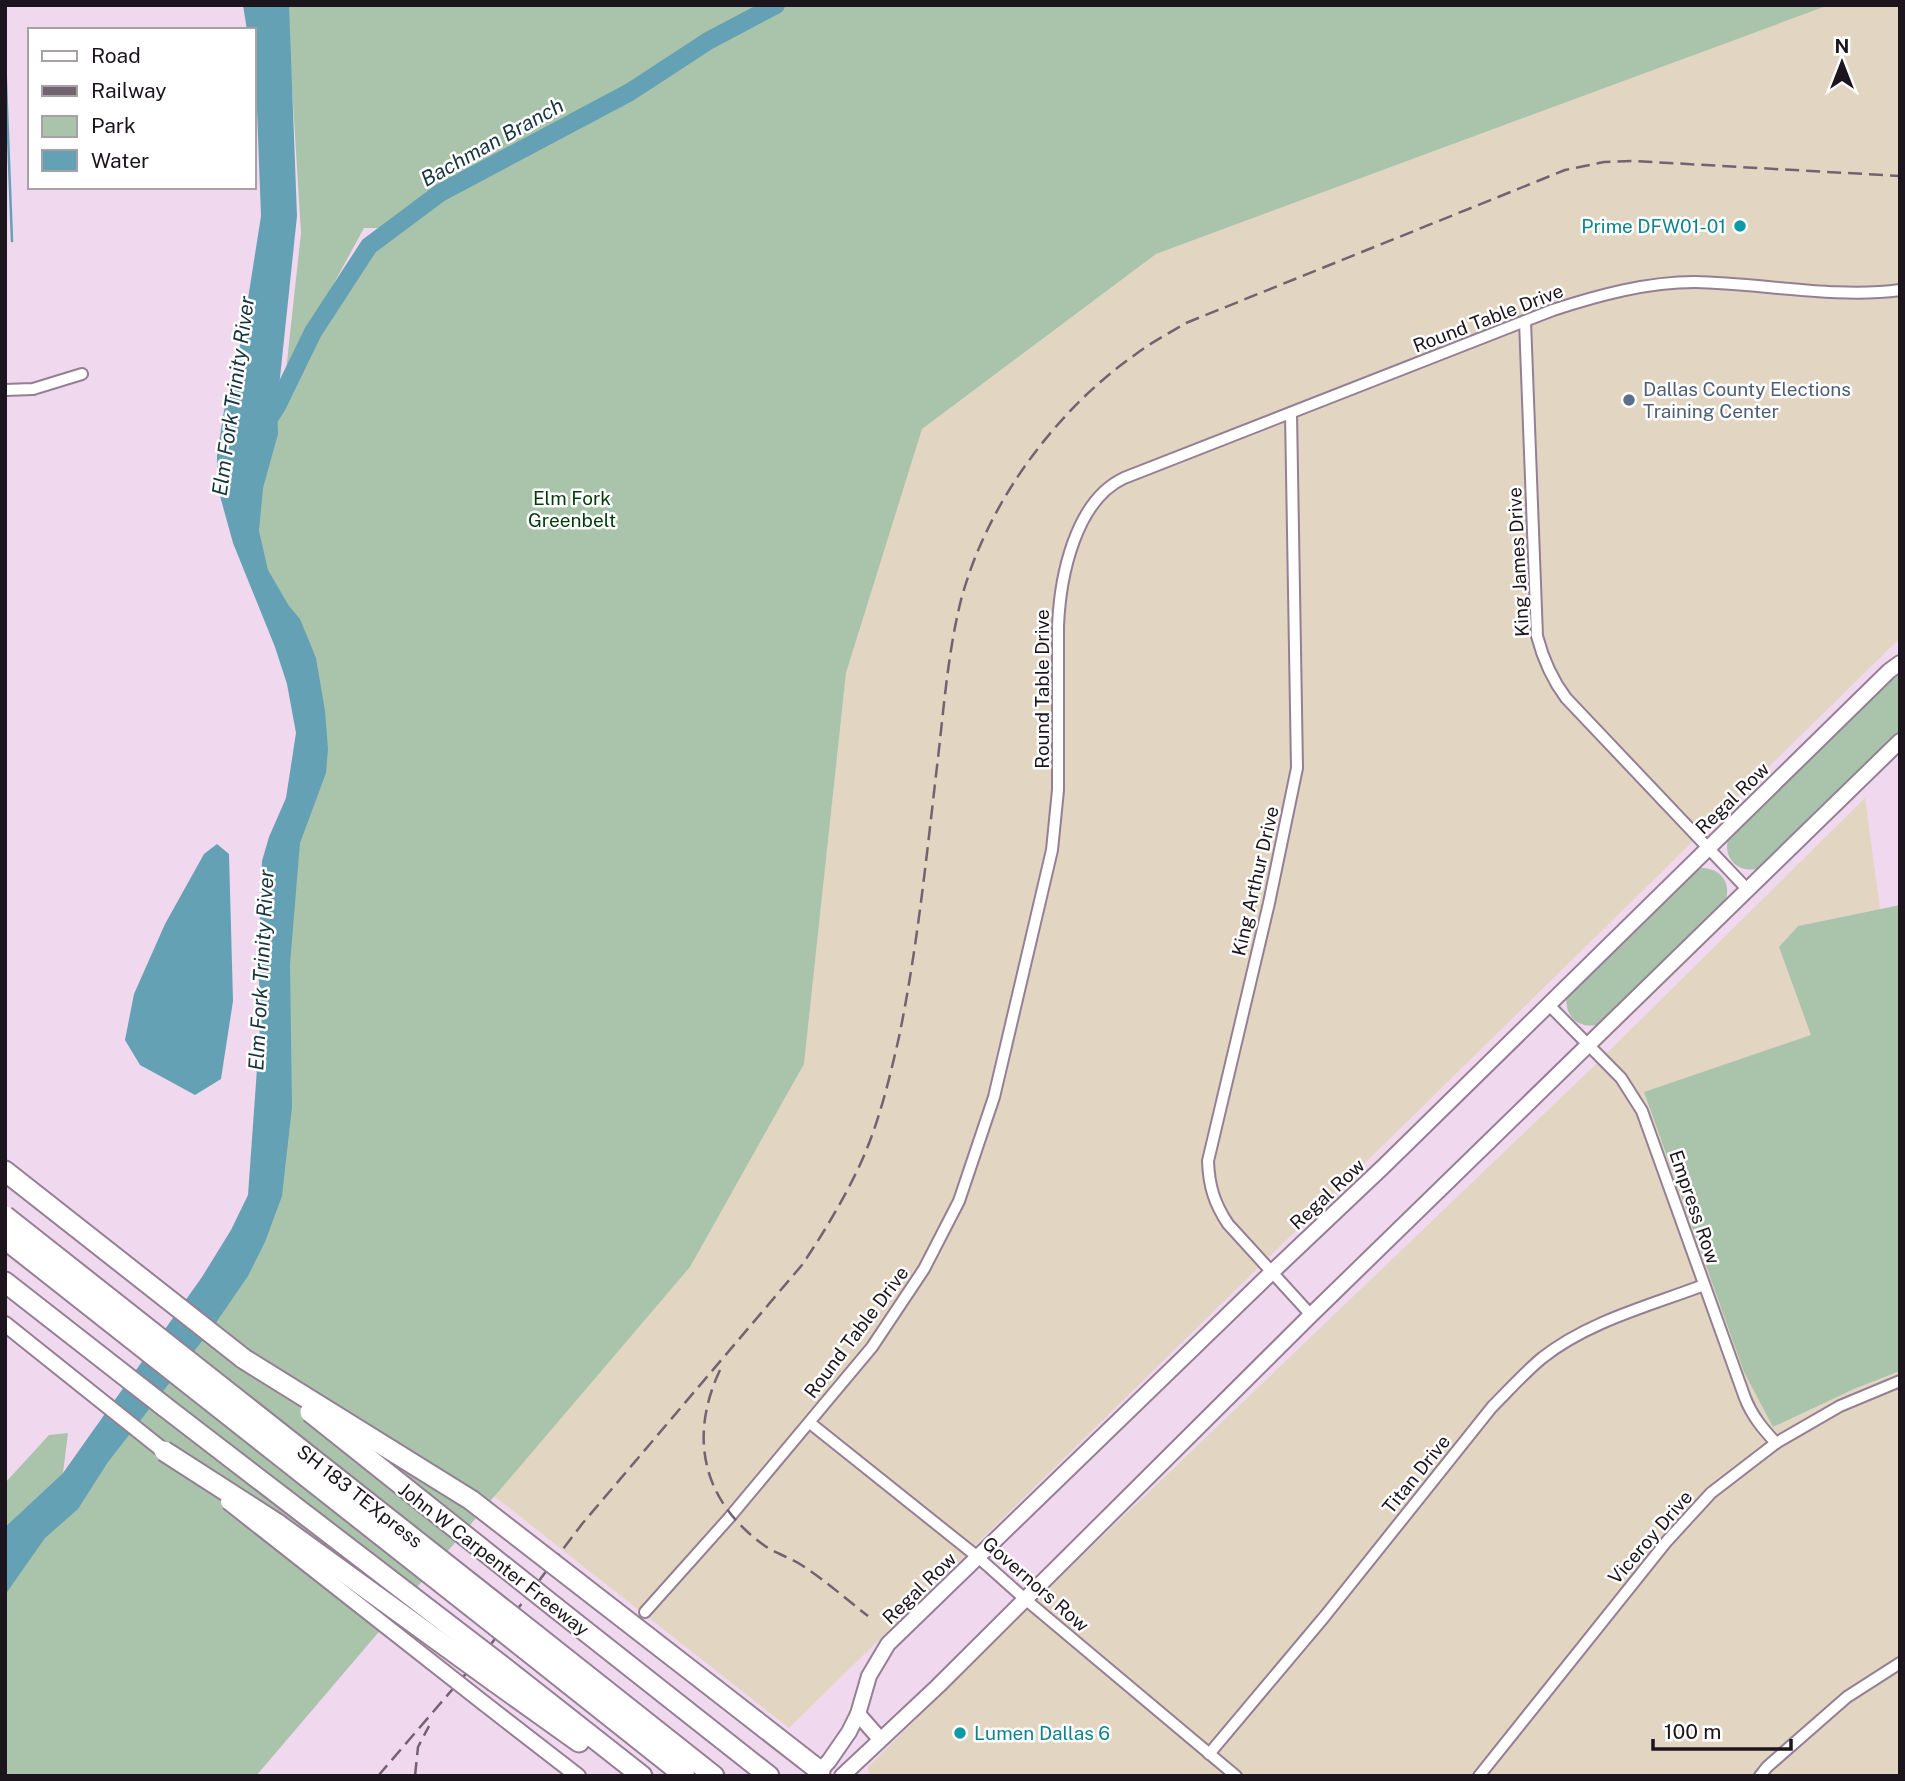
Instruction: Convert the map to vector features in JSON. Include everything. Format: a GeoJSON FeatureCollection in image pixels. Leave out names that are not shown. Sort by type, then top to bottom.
{"type":"FeatureCollection","features":[{"type":"Feature","properties":{"kind":"highway","name":"John W Carpenter Freeway"},"geometry":{"type":"LineString","coordinates":[[5,1171],[769,1776]]}},
{"type":"Feature","properties":{"kind":"highway","name":"SH 183 TEXpress"},"geometry":{"type":"LineString","coordinates":[[5,1216],[530,1642],[685,1776]]}},
{"type":"Feature","properties":{"kind":"highway","name":"SH 183 TEXpress"},"geometry":{"type":"LineString","coordinates":[[5,1239],[530,1642],[712,1774]]}},
{"type":"Feature","properties":{"kind":"highway"},"geometry":{"type":"LineString","coordinates":[[5,1282],[618,1770],[635,1776]]}},
{"type":"Feature","properties":{"kind":"highway"},"geometry":{"type":"LineString","coordinates":[[244,1359],[471,1500],[821,1774]]}},
{"type":"Feature","properties":{"kind":"highway"},"geometry":{"type":"LineString","coordinates":[[164,1451],[501,1675],[642,1776]]}},
{"type":"Feature","properties":{"kind":"main road","name":"Regal Row"},"geometry":{"type":"LineString","coordinates":[[821,1774],[858,1714],[869,1676],[888,1644],[1384,1167],[1900,663]]}},
{"type":"Feature","properties":{"kind":"main road"},"geometry":{"type":"LineString","coordinates":[[842,1776],[938,1686],[1311,1315],[1900,741]]}},
{"type":"Feature","properties":{"kind":"main road"},"geometry":{"type":"LineString","coordinates":[[5,1324],[578,1776]]}},
{"type":"Feature","properties":{"kind":"main road"},"geometry":{"type":"LineString","coordinates":[[858,1714],[880,1739]]}},
{"type":"Feature","properties":{"kind":"main road"},"geometry":{"type":"LineString","coordinates":[[861,1776],[869,1750]]}},
{"type":"Feature","properties":{"kind":"street","name":"Round Table Drive"},"geometry":{"type":"LineString","coordinates":[[645,1612],[810,1423],[878,1337],[938,1246],[959,1201],[988,1118],[1052,850],[1059,777],[1058,613],[1068,562],[1078,533],[1096,499],[1104,490],[1115,482],[1525,321],[1626,289],[1676,283],[1866,293],[1900,290]]}},
{"type":"Feature","properties":{"kind":"street","name":"King James Drive"},"geometry":{"type":"LineString","coordinates":[[1525,321],[1537,636],[1543,658],[1552,679],[1566,698],[1748,890]]}},
{"type":"Feature","properties":{"kind":"street"},"geometry":{"type":"LineString","coordinates":[[5,390],[33,388],[82,374]]}},
{"type":"Feature","properties":{"kind":"street","name":"King Arthur Drive"},"geometry":{"type":"LineString","coordinates":[[1291,413],[1297,768],[1269,903],[1208,1161],[1209,1186],[1216,1207],[1228,1224],[1311,1315]]}},
{"type":"Feature","properties":{"kind":"street","name":"Empress Row"},"geometry":{"type":"LineString","coordinates":[[1548,1004],[1620,1078],[1642,1111],[1750,1411],[1776,1443]]}},
{"type":"Feature","properties":{"kind":"street","name":"Titan Drive"},"geometry":{"type":"LineString","coordinates":[[1209,1754],[1514,1384],[1543,1358],[1583,1332],[1704,1285]]}},
{"type":"Feature","properties":{"kind":"street","name":"Viceroy Drive"},"geometry":{"type":"LineString","coordinates":[[1479,1776],[1667,1541],[1711,1493],[1776,1443],[1840,1406],[1900,1381]]}},
{"type":"Feature","properties":{"kind":"street","name":"Governors Row"},"geometry":{"type":"LineString","coordinates":[[810,1423],[979,1558],[1236,1776]]}},
{"type":"Feature","properties":{"kind":"street"},"geometry":{"type":"LineString","coordinates":[[1760,1776],[1847,1698],[1900,1663]]}},
{"type":"Feature","properties":{"kind":"shaded area"},"geometry":{"type":"Polygon","coordinates":[[[1828,5],[1900,5],[1900,638],[789,1728],[494,1496],[690,1267],[804,1064],[846,673],[922,429],[1156,254],[1828,5]]]}},
{"type":"Feature","properties":{"kind":"shaded area"},"geometry":{"type":"Polygon","coordinates":[[[1865,798],[1880,909],[1798,926],[1779,947],[1812,1035],[1645,1092],[1774,1427],[1854,1389],[1900,1371],[1900,1776],[869,1776],[868,1767],[1035,1601],[1596,1064],[1865,798]]]}},
{"type":"Feature","properties":{"kind":"green space","name":"Elm Fork Greenbelt"},"geometry":{"type":"Polygon","coordinates":[[[287,5],[1829,5],[1156,254],[922,429],[846,673],[804,1064],[690,1267],[256,1776],[5,1776],[5,1578],[117,1433],[276,1156],[287,864],[314,761],[241,510],[246,454],[277,406],[313,332],[369,246],[394,228],[364,228],[286,371],[301,233],[287,5]]]}},
{"type":"Feature","properties":{"kind":"green space"},"geometry":{"type":"Polygon","coordinates":[[[1900,672],[1900,733],[1761,868],[1746,869],[1734,863],[1728,851],[1729,836],[1877,691],[1900,672]]]}},
{"type":"Feature","properties":{"kind":"green space"},"geometry":{"type":"Polygon","coordinates":[[[1701,868],[1714,871],[1723,878],[1727,889],[1725,902],[1600,1024],[1585,1025],[1573,1019],[1567,1007],[1568,992],[1694,870],[1701,868]]]}},
{"type":"Feature","properties":{"kind":"green space"},"geometry":{"type":"Polygon","coordinates":[[[1900,905],[1900,1371],[1773,1427],[1744,1372],[1644,1092],[1811,1035],[1779,947],[1798,926],[1900,905]]]}},
{"type":"Feature","properties":{"kind":"green space"},"geometry":{"type":"Polygon","coordinates":[[[68,1433],[63,1473],[5,1527],[5,1483],[49,1435],[68,1433]]]}},
{"type":"Feature","properties":{"kind":"water","name":"Elm Fork Trinity River"},"geometry":{"type":"Polygon","coordinates":[[[243,5],[289,5],[297,216],[277,406],[278,434],[263,488],[259,531],[268,570],[289,606],[300,619],[316,658],[328,749],[326,773],[300,843],[290,964],[292,1107],[282,1196],[265,1242],[248,1276],[213,1327],[108,1462],[78,1509],[45,1538],[5,1595],[5,1527],[63,1473],[202,1277],[231,1230],[248,1195],[261,1012],[258,967],[262,861],[286,798],[296,733],[287,684],[233,543],[217,485],[217,455],[224,411],[242,337],[261,216],[256,28],[247,28],[243,5]]]}},
{"type":"Feature","properties":{"kind":"water"},"geometry":{"type":"Polygon","coordinates":[[[217,844],[229,854],[233,1001],[221,1079],[195,1095],[140,1065],[125,1040],[134,994],[165,924],[204,854],[217,844]]]}},
{"type":"Feature","properties":{"kind":"waterway","name":"Bachman Branch"},"geometry":{"type":"LineString","coordinates":[[264,426],[277,406],[313,332],[369,246],[440,193],[630,92],[708,41],[776,5]]}},
{"type":"Feature","properties":{"kind":"waterway"},"geometry":{"type":"LineString","coordinates":[[5,56],[12,241]]}},
{"type":"Feature","properties":{"kind":"railway"},"geometry":{"type":"LineString","coordinates":[[378,1776],[488,1648],[582,1524],[802,1265],[852,1181],[882,1104],[906,1002],[922,898],[950,659],[961,600],[973,564],[1006,495],[1052,431],[1078,403],[1136,354],[1186,323],[1565,170],[1604,162],[1634,161],[1900,176]]}},
{"type":"Feature","properties":{"kind":"railway"},"geometry":{"type":"LineString","coordinates":[[720,1370],[710,1395],[704,1444],[707,1467],[727,1510],[744,1529],[765,1546],[798,1563],[868,1616]]}},
{"type":"Feature","properties":{"kind":"railway"},"geometry":{"type":"LineString","coordinates":[[415,1776],[418,1747],[429,1726]]}},
{"type":"Feature","properties":{"kind":"place","name":"Prime DFW01-01"},"geometry":{"type":"Point","coordinates":[1740,226]}},
{"type":"Feature","properties":{"kind":"place","name":"Dallas County Elections Training Center"},"geometry":{"type":"Point","coordinates":[1629,400]}},
{"type":"Feature","properties":{"kind":"place","name":"Lumen Dallas 6"},"geometry":{"type":"Point","coordinates":[960,1733]}}]}
